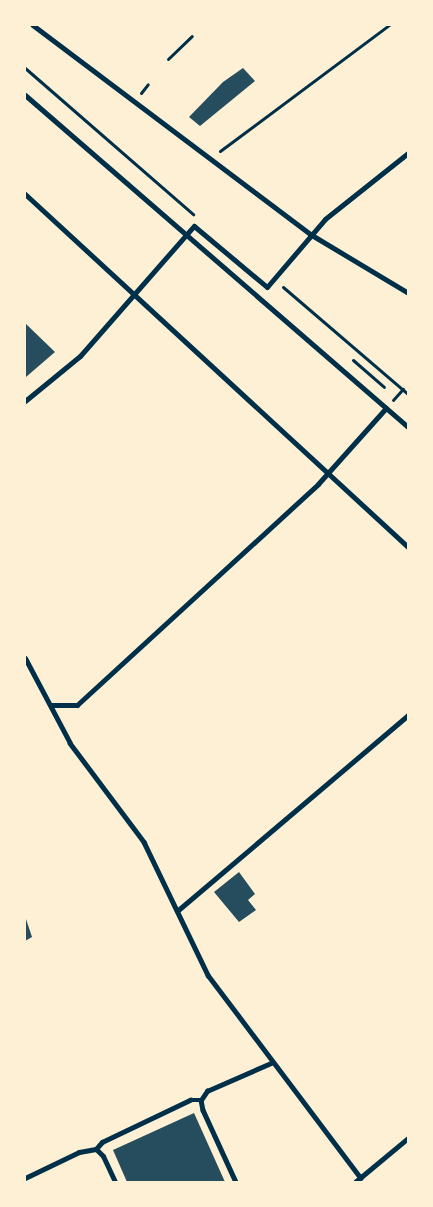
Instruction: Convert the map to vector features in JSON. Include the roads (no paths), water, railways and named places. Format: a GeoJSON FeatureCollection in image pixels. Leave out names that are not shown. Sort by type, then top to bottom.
{"type":"FeatureCollection","features":[{"type":"Feature","properties":{"kind":"street"},"geometry":{"type":"LineString","coordinates":[[33,25],[310,234],[408,293]]}},
{"type":"Feature","properties":{"kind":"street"},"geometry":{"type":"LineString","coordinates":[[25,95],[408,427]]}},
{"type":"Feature","properties":{"kind":"street"},"geometry":{"type":"LineString","coordinates":[[25,401],[80,356],[188,236],[194,226],[267,287],[310,234],[408,153]]}},
{"type":"Feature","properties":{"kind":"street"},"geometry":{"type":"LineString","coordinates":[[25,194],[136,294],[408,547]]}},
{"type":"Feature","properties":{"kind":"street"},"geometry":{"type":"LineString","coordinates":[[51,706],[77,706],[328,473],[386,408]]}},
{"type":"Feature","properties":{"kind":"street"},"geometry":{"type":"LineString","coordinates":[[25,658],[70,743],[144,842],[208,975],[271,1063],[361,1178]]}},
{"type":"Feature","properties":{"kind":"street"},"geometry":{"type":"LineString","coordinates":[[178,911],[408,715]]}},
{"type":"Feature","properties":{"kind":"street"},"geometry":{"type":"LineString","coordinates":[[236,1182],[203,1110],[201,1100],[207,1092],[271,1063]]}},
{"type":"Feature","properties":{"kind":"street"},"geometry":{"type":"LineString","coordinates":[[25,1178],[79,1152],[96,1149],[102,1142],[190,1100],[201,1100]]}},
{"type":"Feature","properties":{"kind":"street"},"geometry":{"type":"LineString","coordinates":[[356,1182],[408,1138]]}},
{"type":"Feature","properties":{"kind":"street"},"geometry":{"type":"LineString","coordinates":[[96,1149],[103,1156],[115,1182]]}}]}
